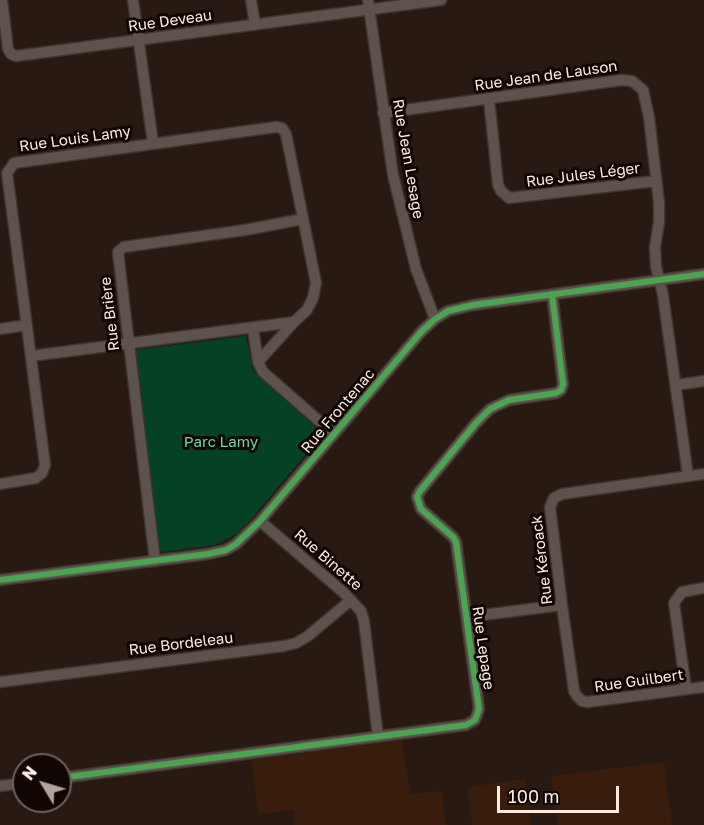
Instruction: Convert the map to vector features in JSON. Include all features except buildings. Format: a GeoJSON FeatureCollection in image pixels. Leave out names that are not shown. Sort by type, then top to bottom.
{"type":"FeatureCollection","features":[{"type":"Feature","properties":{"kind":"street","name":"Rue Deveau"},"geometry":{"type":"LineString","coordinates":[[2,0],[8,49],[16,56],[255,25],[368,5],[441,0]]}},
{"type":"Feature","properties":{"kind":"street"},"geometry":{"type":"LineString","coordinates":[[134,0],[153,143]]}},
{"type":"Feature","properties":{"kind":"street"},"geometry":{"type":"LineString","coordinates":[[251,0],[255,25]]}},
{"type":"Feature","properties":{"kind":"street","name":"Rue Jean Lesage"},"geometry":{"type":"LineString","coordinates":[[368,5],[393,175],[420,283],[435,319]]}},
{"type":"Feature","properties":{"kind":"street","name":"Rue Jean de Lauson"},"geometry":{"type":"LineString","coordinates":[[383,113],[622,80],[634,82],[643,90],[660,213],[655,256],[663,295],[688,476]]}},
{"type":"Feature","properties":{"kind":"street","name":"Rue Jules Léger"},"geometry":{"type":"LineString","coordinates":[[489,99],[498,185],[509,198],[656,181]]}},
{"type":"Feature","properties":{"kind":"street","name":"Rue Louis Lamy"},"geometry":{"type":"LineString","coordinates":[[0,484],[34,479],[41,475],[45,467],[7,173],[9,167],[17,162],[282,128],[286,134],[316,283],[310,307],[258,362]]}},
{"type":"Feature","properties":{"kind":"street","name":"Rue Brière"},"geometry":{"type":"LineString","coordinates":[[154,561],[117,255],[122,248],[303,219]]}},
{"type":"Feature","properties":{"kind":"street","name":"Rue Frontenac"},"geometry":{"type":"LineString","coordinates":[[0,580],[226,550],[242,540],[260,521],[413,342],[435,319],[448,311],[464,306],[704,274]]}},
{"type":"Feature","properties":{"kind":"street","name":"Rue Lepage"},"geometry":{"type":"LineString","coordinates":[[72,776],[466,725],[475,720],[479,709],[456,542],[422,509],[417,497],[476,423],[490,410],[509,400],[556,393],[561,390],[563,384],[552,294]]}},
{"type":"Feature","properties":{"kind":"street"},"geometry":{"type":"LineString","coordinates":[[31,356],[294,322]]}},
{"type":"Feature","properties":{"kind":"street"},"geometry":{"type":"LineString","coordinates":[[0,329],[27,325]]}},
{"type":"Feature","properties":{"kind":"street"},"geometry":{"type":"LineString","coordinates":[[253,328],[258,362],[266,375],[334,434]]}},
{"type":"Feature","properties":{"kind":"street"},"geometry":{"type":"LineString","coordinates":[[676,385],[704,381]]}},
{"type":"Feature","properties":{"kind":"street","name":"Rue Kéroack"},"geometry":{"type":"LineString","coordinates":[[579,699],[574,691],[562,605],[550,507],[554,498],[562,494],[704,474]]}},
{"type":"Feature","properties":{"kind":"street","name":"Rue Binette"},"geometry":{"type":"LineString","coordinates":[[260,521],[361,611],[378,737]]}},
{"type":"Feature","properties":{"kind":"street"},"geometry":{"type":"LineString","coordinates":[[686,689],[674,603],[682,592],[704,588]]}},
{"type":"Feature","properties":{"kind":"street","name":"Rue Bordeleau"},"geometry":{"type":"LineString","coordinates":[[0,682],[284,646],[296,643],[312,633],[351,600]]}},
{"type":"Feature","properties":{"kind":"street"},"geometry":{"type":"LineString","coordinates":[[467,617],[562,605]]}},
{"type":"Feature","properties":{"kind":"street","name":"Rue Guilbert"},"geometry":{"type":"LineString","coordinates":[[579,699],[588,702],[704,687]]}},
{"type":"Feature","properties":{"kind":"shaded area"},"geometry":{"type":"Polygon","coordinates":[[[402,740],[410,794],[442,791],[446,825],[295,825],[293,810],[259,814],[251,760],[402,740]]]}},
{"type":"Feature","properties":{"kind":"shaded area"},"geometry":{"type":"Polygon","coordinates":[[[664,762],[672,825],[558,825],[551,776],[664,762]]]}},
{"type":"Feature","properties":{"kind":"shaded area"},"geometry":{"type":"Polygon","coordinates":[[[525,779],[531,825],[472,825],[467,787],[525,779]]]}},
{"type":"Feature","properties":{"kind":"green space","name":"Parc Lamy"},"geometry":{"type":"Polygon","coordinates":[[[246,336],[252,367],[256,374],[322,435],[235,535],[215,545],[162,552],[159,549],[136,350],[246,336]]]}},
{"type":"Feature","properties":{"kind":"cycle path"},"geometry":{"type":"LineString","coordinates":[[0,580],[208,554],[226,550],[236,544],[260,521],[421,332],[448,311],[473,305],[704,274]]}},
{"type":"Feature","properties":{"kind":"cycle path"},"geometry":{"type":"LineString","coordinates":[[72,776],[466,725],[475,720],[479,709],[456,542],[421,509],[417,497],[476,423],[490,409],[509,400],[556,393],[561,390],[563,384],[552,294]]}}]}
